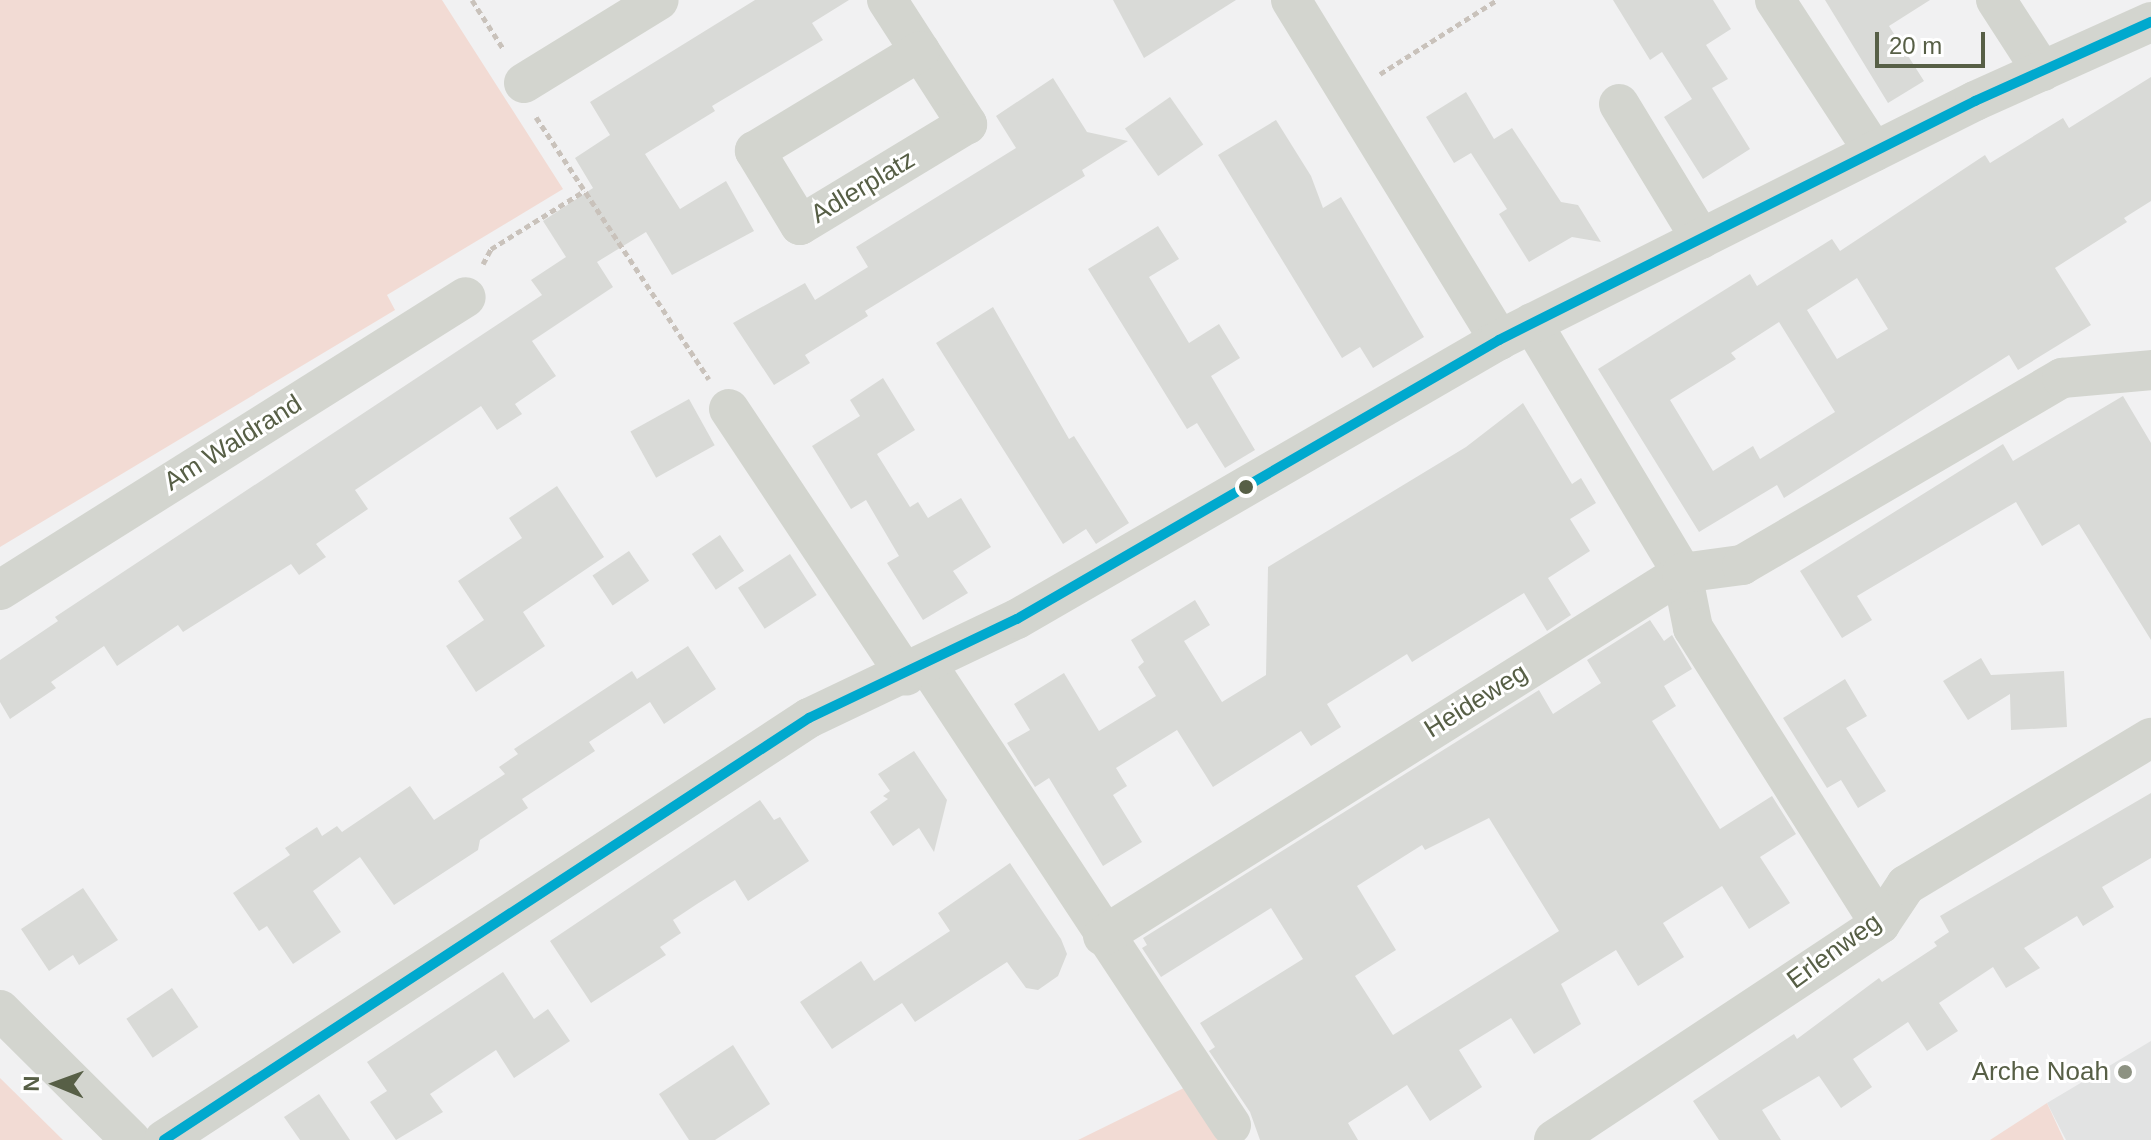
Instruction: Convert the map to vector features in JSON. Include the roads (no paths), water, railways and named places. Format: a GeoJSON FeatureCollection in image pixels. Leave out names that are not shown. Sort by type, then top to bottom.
{"type":"FeatureCollection","features":[{"type":"Feature","properties":{"kind":"street"},"geometry":{"type":"LineString","coordinates":[[524,83],[659,0]]}},
{"type":"Feature","properties":{"kind":"street","name":"Adlerplatz"},"geometry":{"type":"LineString","coordinates":[[887,0],[920,51],[967,124],[800,225],[755,151],[920,51]]}},
{"type":"Feature","properties":{"kind":"street"},"geometry":{"type":"LineString","coordinates":[[1291,0],[1348,94],[1682,573],[1693,628],[1880,924]]}},
{"type":"Feature","properties":{"kind":"street"},"geometry":{"type":"LineString","coordinates":[[1775,0],[1874,152]]}},
{"type":"Feature","properties":{"kind":"street"},"geometry":{"type":"LineString","coordinates":[[1996,0],[2042,71]]}},
{"type":"Feature","properties":{"kind":"street"},"geometry":{"type":"LineString","coordinates":[[164,1140],[809,718],[917,670],[1516,332],[1874,152],[2151,22]]}},
{"type":"Feature","properties":{"kind":"street"},"geometry":{"type":"LineString","coordinates":[[1619,104],[1701,239]]}},
{"type":"Feature","properties":{"kind":"street","name":"Am Waldrand"},"geometry":{"type":"LineString","coordinates":[[0,590],[466,297]]}},
{"type":"Feature","properties":{"kind":"street","name":"Heideweg"},"geometry":{"type":"LineString","coordinates":[[1103,936],[1682,573],[1742,565],[2062,378],[2151,370]]}},
{"type":"Feature","properties":{"kind":"street"},"geometry":{"type":"LineString","coordinates":[[729,409],[917,670],[1231,1125]]}},
{"type":"Feature","properties":{"kind":"street","name":"Erlenweg"},"geometry":{"type":"LineString","coordinates":[[1554,1140],[1880,924],[1906,885],[2151,738]]}},
{"type":"Feature","properties":{"kind":"street"},"geometry":{"type":"LineString","coordinates":[[0,1010],[131,1140]]}},
{"type":"Feature","properties":{"kind":"place","name":"Arche Noah"},"geometry":{"type":"Point","coordinates":[2125,1072]}}]}
